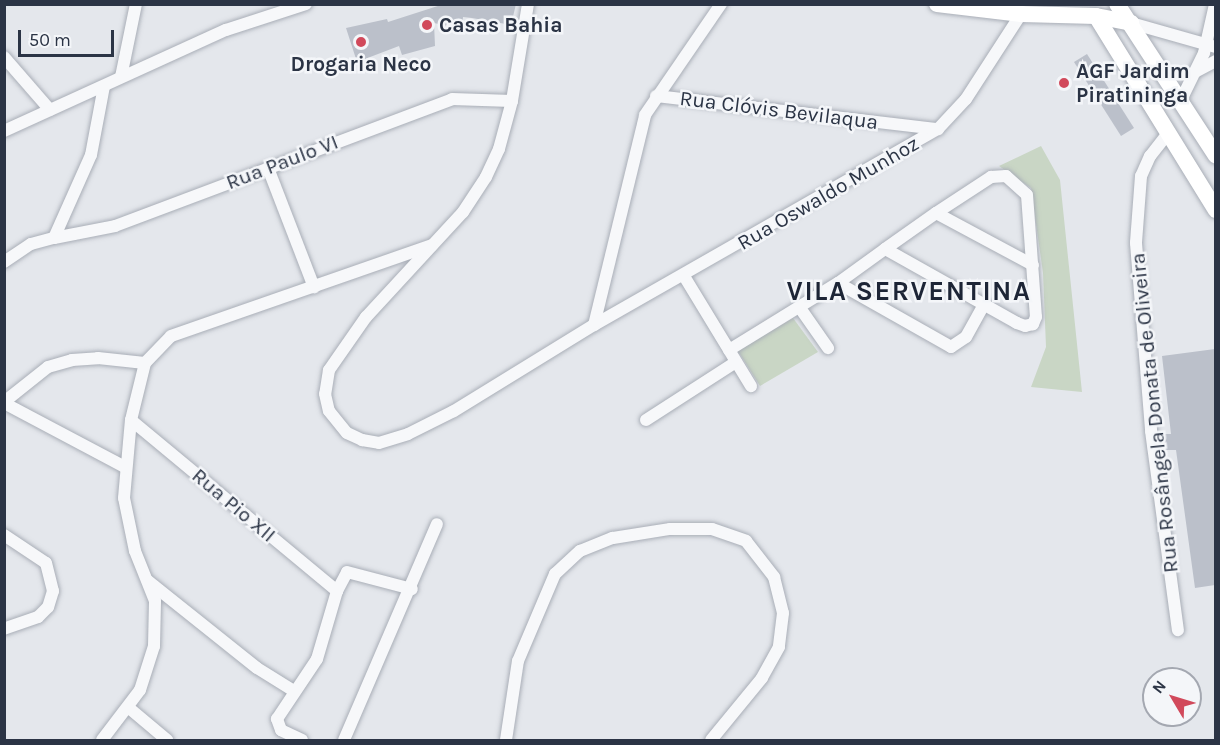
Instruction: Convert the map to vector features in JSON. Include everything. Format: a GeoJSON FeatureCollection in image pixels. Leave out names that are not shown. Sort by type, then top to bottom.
{"type":"FeatureCollection","features":[{"type":"Feature","properties":{"kind":"main road"},"geometry":{"type":"LineString","coordinates":[[937,4],[1021,14],[1045,8],[1131,23]]}},
{"type":"Feature","properties":{"kind":"main road"},"geometry":{"type":"LineString","coordinates":[[1117,4],[1215,156]]}},
{"type":"Feature","properties":{"kind":"main road"},"geometry":{"type":"LineString","coordinates":[[1096,16],[1215,210]]}},
{"type":"Feature","properties":{"kind":"street"},"geometry":{"type":"LineString","coordinates":[[121,77],[136,4]]}},
{"type":"Feature","properties":{"kind":"street"},"geometry":{"type":"LineString","coordinates":[[4,131],[226,30],[306,4]]}},
{"type":"Feature","properties":{"kind":"street","name":"Rua Oswaldo Munhoz"},"geometry":{"type":"LineString","coordinates":[[528,4],[512,101],[499,148],[486,177],[436,244],[366,317],[332,363],[325,394],[329,411],[347,433],[379,443],[408,434],[454,411],[594,325],[684,276],[938,129],[966,99],[1021,14]]}},
{"type":"Feature","properties":{"kind":"street"},"geometry":{"type":"LineString","coordinates":[[594,325],[636,142],[656,96],[721,4]]}},
{"type":"Feature","properties":{"kind":"street"},"geometry":{"type":"LineString","coordinates":[[1181,100],[1211,46],[1215,4]]}},
{"type":"Feature","properties":{"kind":"street"},"geometry":{"type":"LineString","coordinates":[[1131,23],[1211,46]]}},
{"type":"Feature","properties":{"kind":"street"},"geometry":{"type":"LineString","coordinates":[[4,57],[50,110]]}},
{"type":"Feature","properties":{"kind":"street"},"geometry":{"type":"LineString","coordinates":[[1195,72],[1215,61]]}},
{"type":"Feature","properties":{"kind":"street"},"geometry":{"type":"LineString","coordinates":[[54,238],[91,155],[104,86]]}},
{"type":"Feature","properties":{"kind":"street","name":"Rua Clóvis Bevilaqua"},"geometry":{"type":"LineString","coordinates":[[656,96],[938,129]]}},
{"type":"Feature","properties":{"kind":"street","name":"Rua Paulo VI"},"geometry":{"type":"LineString","coordinates":[[4,262],[31,244],[115,226],[452,99],[512,101]]}},
{"type":"Feature","properties":{"kind":"street","name":"Rua Rosângela Donata de Oliveira"},"geometry":{"type":"LineString","coordinates":[[1169,132],[1150,156],[1141,176],[1136,243],[1151,431],[1178,630]]}},
{"type":"Feature","properties":{"kind":"street"},"geometry":{"type":"LineString","coordinates":[[1201,132],[1215,142]]}},
{"type":"Feature","properties":{"kind":"street"},"geometry":{"type":"LineString","coordinates":[[268,168],[314,287]]}},
{"type":"Feature","properties":{"kind":"street"},"geometry":{"type":"LineString","coordinates":[[729,350],[838,283],[885,249],[936,213],[991,177],[1006,176],[1027,195],[1036,317],[1034,324],[1025,326],[885,249]]}},
{"type":"Feature","properties":{"kind":"street"},"geometry":{"type":"LineString","coordinates":[[936,213],[1033,266]]}},
{"type":"Feature","properties":{"kind":"street"},"geometry":{"type":"LineString","coordinates":[[102,741],[129,708],[140,690],[154,646],[155,601],[128,525],[125,466],[131,420],[145,363],[171,336],[436,244]]}},
{"type":"Feature","properties":{"kind":"street"},"geometry":{"type":"LineString","coordinates":[[684,276],[751,386]]}},
{"type":"Feature","properties":{"kind":"street"},"geometry":{"type":"LineString","coordinates":[[838,283],[951,347],[966,337],[984,305]]}},
{"type":"Feature","properties":{"kind":"street"},"geometry":{"type":"LineString","coordinates":[[800,308],[828,348]]}},
{"type":"Feature","properties":{"kind":"street"},"geometry":{"type":"LineString","coordinates":[[125,466],[4,402],[48,367],[98,358],[145,363]]}},
{"type":"Feature","properties":{"kind":"street"},"geometry":{"type":"LineString","coordinates":[[646,420],[736,362]]}},
{"type":"Feature","properties":{"kind":"street","name":"Rua Pio XII"},"geometry":{"type":"LineString","coordinates":[[131,420],[337,591]]}},
{"type":"Feature","properties":{"kind":"street"},"geometry":{"type":"LineString","coordinates":[[345,741],[412,589],[437,524]]}},
{"type":"Feature","properties":{"kind":"street"},"geometry":{"type":"LineString","coordinates":[[506,741],[519,661],[555,574],[580,551],[613,538],[670,529],[712,529],[746,541],[774,577],[783,613],[779,646],[762,678],[711,741]]}},
{"type":"Feature","properties":{"kind":"street"},"geometry":{"type":"LineString","coordinates":[[4,535],[46,563],[53,591],[48,607],[38,617],[4,628]]}},
{"type":"Feature","properties":{"kind":"street"},"geometry":{"type":"LineString","coordinates":[[302,741],[278,725],[294,691],[316,659],[337,591],[347,572],[412,589]]}},
{"type":"Feature","properties":{"kind":"street"},"geometry":{"type":"LineString","coordinates":[[147,580],[257,668],[294,691]]}},
{"type":"Feature","properties":{"kind":"street"},"geometry":{"type":"LineString","coordinates":[[129,708],[167,741]]}},
{"type":"Feature","properties":{"kind":"green space"},"geometry":{"type":"Polygon","coordinates":[[[1041,146],[1060,180],[1082,392],[1031,387],[1046,347],[1043,273],[1031,188],[999,166],[1041,146]]]}},
{"type":"Feature","properties":{"kind":"green space"},"geometry":{"type":"Polygon","coordinates":[[[793,318],[818,352],[760,386],[738,351],[793,318]]]}},
{"type":"Feature","properties":{"kind":"building"},"geometry":{"type":"Polygon","coordinates":[[[444,4],[516,4],[511,25],[463,17],[462,29],[434,23],[435,46],[402,55],[399,46],[357,62],[346,28],[387,19],[388,22],[444,4]]]}},
{"type":"Feature","properties":{"kind":"building"},"geometry":{"type":"Polygon","coordinates":[[[1087,54],[1134,128],[1121,136],[1074,62],[1087,54]]]}},
{"type":"Feature","properties":{"kind":"building"},"geometry":{"type":"Polygon","coordinates":[[[1215,349],[1215,585],[1195,588],[1176,450],[1165,450],[1163,434],[1171,434],[1162,356],[1215,349]]]}},
{"type":"Feature","properties":{"kind":"place","name":"Casas Bahia"},"geometry":{"type":"Point","coordinates":[427,25]}},
{"type":"Feature","properties":{"kind":"place","name":"Drogaria Neco"},"geometry":{"type":"Point","coordinates":[361,42]}},
{"type":"Feature","properties":{"kind":"place","name":"AGF Jardim Piratininga"},"geometry":{"type":"Point","coordinates":[1064,83]}},
{"type":"Feature","properties":{"kind":"district","name":"VILA SERVENTINA"},"geometry":{"type":"Point","coordinates":[909,292]}}]}
